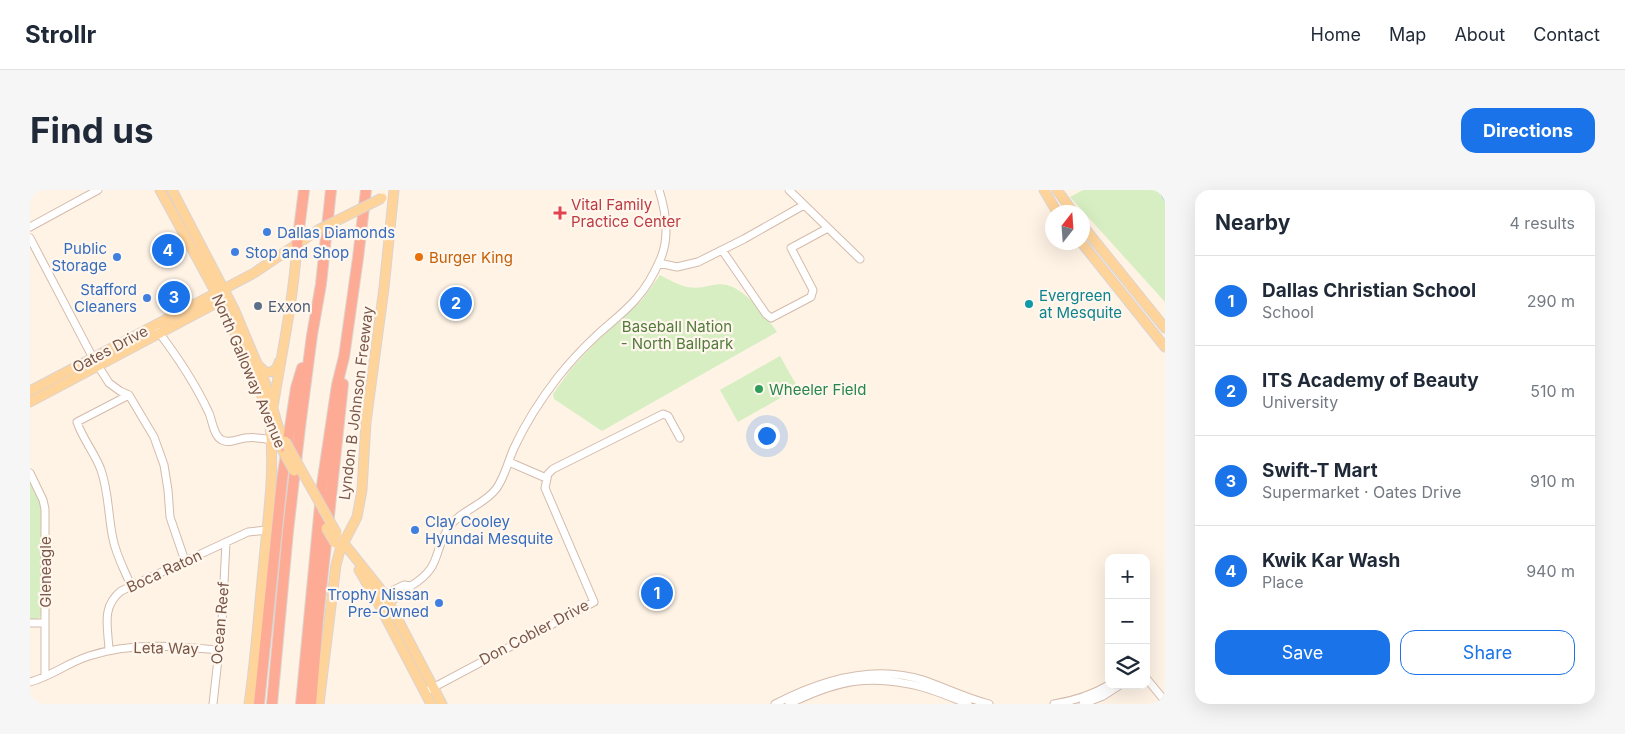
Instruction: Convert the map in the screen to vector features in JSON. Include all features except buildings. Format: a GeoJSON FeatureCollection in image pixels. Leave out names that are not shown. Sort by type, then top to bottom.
{"type":"FeatureCollection","features":[{"type":"Feature","properties":{"kind":"highway"},"geometry":{"type":"LineString","coordinates":[[297,245],[304,190]]}},
{"type":"Feature","properties":{"kind":"highway"},"geometry":{"type":"LineString","coordinates":[[272,704],[289,521],[312,335],[321,284],[331,190]]}},
{"type":"Feature","properties":{"kind":"highway","name":"Lyndon B Johnson Freeway"},"geometry":{"type":"LineString","coordinates":[[301,704],[322,486],[337,385],[344,357],[366,190]]}},
{"type":"Feature","properties":{"kind":"highway"},"geometry":{"type":"LineString","coordinates":[[259,704],[282,480],[296,388],[312,335]]}},
{"type":"Feature","properties":{"kind":"highway"},"geometry":{"type":"LineString","coordinates":[[311,704],[322,574],[342,400],[344,357]]}},
{"type":"Feature","properties":{"kind":"main road","name":"North Galloway Avenue"},"geometry":{"type":"LineString","coordinates":[[160,190],[180,217],[222,296],[243,329],[266,385],[286,450]]}},
{"type":"Feature","properties":{"kind":"main road","name":"North Galloway Avenue"},"geometry":{"type":"LineString","coordinates":[[172,190],[180,217]]}},
{"type":"Feature","properties":{"kind":"main road"},"geometry":{"type":"LineString","coordinates":[[1044,190],[1053,205]]}},
{"type":"Feature","properties":{"kind":"main road"},"geometry":{"type":"LineString","coordinates":[[1057,190],[1068,205]]}},
{"type":"Feature","properties":{"kind":"main road","name":"Oates Drive"},"geometry":{"type":"LineString","coordinates":[[30,402],[160,334],[222,296],[318,230],[396,191]]}},
{"type":"Feature","properties":{"kind":"main road","name":"Lyndon B Johnson Freeway"},"geometry":{"type":"LineString","coordinates":[[319,704],[339,542],[357,517],[362,490],[366,422],[396,191]]}},
{"type":"Feature","properties":{"kind":"main road"},"geometry":{"type":"LineString","coordinates":[[1090,234],[1165,328]]}},
{"type":"Feature","properties":{"kind":"main road"},"geometry":{"type":"LineString","coordinates":[[249,704],[267,530],[272,453],[270,426],[295,280],[297,245]]}},
{"type":"Feature","properties":{"kind":"main road"},"geometry":{"type":"LineString","coordinates":[[1087,250],[1165,347]]}},
{"type":"Feature","properties":{"kind":"main road"},"geometry":{"type":"LineString","coordinates":[[1113,283],[1123,275]]}},
{"type":"Feature","properties":{"kind":"main road","name":"North Galloway Avenue"},"geometry":{"type":"LineString","coordinates":[[222,296],[255,377],[270,426],[339,542],[382,601],[431,704]]}},
{"type":"Feature","properties":{"kind":"main road","name":"Oates Drive"},"geometry":{"type":"LineString","coordinates":[[30,391],[154,326],[222,296]]}},
{"type":"Feature","properties":{"kind":"main road"},"geometry":{"type":"LineString","coordinates":[[256,361],[265,372],[271,373],[276,370],[283,352]]}},
{"type":"Feature","properties":{"kind":"main road"},"geometry":{"type":"LineString","coordinates":[[272,453],[275,449],[286,450]]}},
{"type":"Feature","properties":{"kind":"main road","name":"North Galloway Avenue"},"geometry":{"type":"LineString","coordinates":[[339,542],[382,601],[442,704]]}},
{"type":"Feature","properties":{"kind":"main road"},"geometry":{"type":"LineString","coordinates":[[336,564],[343,559],[350,558]]}},
{"type":"Feature","properties":{"kind":"street"},"geometry":{"type":"LineString","coordinates":[[30,227],[98,190]]}},
{"type":"Feature","properties":{"kind":"street"},"geometry":{"type":"LineString","coordinates":[[382,601],[408,591],[411,586],[421,580],[432,568],[450,526],[457,518],[495,491],[501,482],[508,462],[528,420],[559,376],[577,354],[646,288],[659,263],[666,238],[665,207],[659,190]]}},
{"type":"Feature","properties":{"kind":"street"},"geometry":{"type":"LineString","coordinates":[[789,190],[860,259]]}},
{"type":"Feature","properties":{"kind":"street"},"geometry":{"type":"LineString","coordinates":[[659,263],[677,267],[698,262],[744,239],[804,205]]}},
{"type":"Feature","properties":{"kind":"street"},"geometry":{"type":"LineString","coordinates":[[722,250],[766,314],[771,318],[811,297],[813,290],[791,248],[828,228]]}},
{"type":"Feature","properties":{"kind":"street"},"geometry":{"type":"LineString","coordinates":[[30,238],[93,358],[109,382],[120,391],[129,395],[154,437],[164,465],[170,517],[185,561]]}},
{"type":"Feature","properties":{"kind":"street"},"geometry":{"type":"LineString","coordinates":[[154,326],[188,373],[218,437],[223,441],[245,438],[272,440]]}},
{"type":"Feature","properties":{"kind":"street"},"geometry":{"type":"LineString","coordinates":[[129,395],[77,422],[101,470],[108,500],[113,542],[131,586]]}},
{"type":"Feature","properties":{"kind":"street"},"geometry":{"type":"LineString","coordinates":[[508,462],[546,478],[553,469],[663,414],[668,416],[680,438]]}},
{"type":"Feature","properties":{"kind":"street","name":"Gleneagle"},"geometry":{"type":"LineString","coordinates":[[30,473],[43,500],[45,509],[45,675]]}},
{"type":"Feature","properties":{"kind":"street","name":"Don Cobler Drive"},"geometry":{"type":"LineString","coordinates":[[425,692],[594,602],[548,496],[545,488],[546,478]]}},
{"type":"Feature","properties":{"kind":"street","name":"Boca Raton"},"geometry":{"type":"LineString","coordinates":[[109,650],[109,606],[113,597],[131,586],[248,532],[267,530]]}},
{"type":"Feature","properties":{"kind":"street","name":"Ocean Reef"},"geometry":{"type":"LineString","coordinates":[[213,704],[222,623],[226,542]]}},
{"type":"Feature","properties":{"kind":"street"},"geometry":{"type":"LineString","coordinates":[[30,623],[45,623]]}},
{"type":"Feature","properties":{"kind":"street","name":"Leta Way"},"geometry":{"type":"LineString","coordinates":[[30,682],[88,656],[109,650],[154,645],[218,650]]}},
{"type":"Feature","properties":{"kind":"street"},"geometry":{"type":"LineString","coordinates":[[775,704],[806,688],[835,679],[878,673],[922,680],[989,704]]}},
{"type":"Feature","properties":{"kind":"street"},"geometry":{"type":"LineString","coordinates":[[789,704],[827,687],[859,680],[878,679],[921,687],[968,704]]}},
{"type":"Feature","properties":{"kind":"street"},"geometry":{"type":"LineString","coordinates":[[1150,683],[1165,701]]}},
{"type":"Feature","properties":{"kind":"street"},"geometry":{"type":"LineString","coordinates":[[1054,704],[1084,696],[1105,687]]}},
{"type":"Feature","properties":{"kind":"street"},"geometry":{"type":"LineString","coordinates":[[1083,704],[1103,696],[1114,689]]}},
{"type":"Feature","properties":{"kind":"green space"},"geometry":{"type":"Polygon","coordinates":[[[1083,190],[1165,190],[1165,302],[1090,219],[1090,205],[1077,205],[1070,197],[1083,190]]]}},
{"type":"Feature","properties":{"kind":"green space","name":"Baseball Nation - North Ballpark"},"geometry":{"type":"Polygon","coordinates":[[[660,275],[686,287],[698,288],[721,284],[734,288],[755,304],[777,332],[602,431],[554,399],[553,394],[571,369],[595,343],[642,300],[660,275]]]}},
{"type":"Feature","properties":{"kind":"green space","name":"Wheeler Field"},"geometry":{"type":"Polygon","coordinates":[[[780,356],[798,388],[738,422],[720,390],[780,356]]]}},
{"type":"Feature","properties":{"kind":"green space"},"geometry":{"type":"Polygon","coordinates":[[[30,481],[40,499],[41,506],[41,616],[38,619],[30,619],[30,481]]]}},
{"type":"Feature","properties":{"kind":"waterway"},"geometry":{"type":"LineString","coordinates":[[1159,190],[1165,202]]}},
{"type":"Feature","properties":{"kind":"place","name":"Vital Family Practice Center"},"geometry":{"type":"Point","coordinates":[560,213]}},
{"type":"Feature","properties":{"kind":"place","name":"Dallas Diamonds"},"geometry":{"type":"Point","coordinates":[267,232]}},
{"type":"Feature","properties":{"kind":"place","name":"Kwik Kar Wash"},"geometry":{"type":"Point","coordinates":[168,250]}},
{"type":"Feature","properties":{"kind":"place","name":"Stop and Shop"},"geometry":{"type":"Point","coordinates":[235,252]}},
{"type":"Feature","properties":{"kind":"place","name":"Public Storage"},"geometry":{"type":"Point","coordinates":[117,257]}},
{"type":"Feature","properties":{"kind":"place","name":"Burger King"},"geometry":{"type":"Point","coordinates":[419,257]}},
{"type":"Feature","properties":{"kind":"place","name":"Swift-T Mart"},"geometry":{"type":"Point","coordinates":[174,297]}},
{"type":"Feature","properties":{"kind":"place","name":"Stafford Cleaners"},"geometry":{"type":"Point","coordinates":[147,298]}},
{"type":"Feature","properties":{"kind":"place","name":"ITS Academy of Beauty"},"geometry":{"type":"Point","coordinates":[456,303]}},
{"type":"Feature","properties":{"kind":"place","name":"Evergreen at Mesquite"},"geometry":{"type":"Point","coordinates":[1029,304]}},
{"type":"Feature","properties":{"kind":"place","name":"Exxon"},"geometry":{"type":"Point","coordinates":[258,306]}},
{"type":"Feature","properties":{"kind":"place","name":"Wheeler Field"},"geometry":{"type":"Point","coordinates":[759,389]}},
{"type":"Feature","properties":{"kind":"place","name":"Clay Cooley Hyundai Mesquite"},"geometry":{"type":"Point","coordinates":[415,530]}},
{"type":"Feature","properties":{"kind":"place","name":"Dallas Christian School"},"geometry":{"type":"Point","coordinates":[657,593]}},
{"type":"Feature","properties":{"kind":"place","name":"Trophy Nissan Pre-Owned"},"geometry":{"type":"Point","coordinates":[439,603]}}]}
